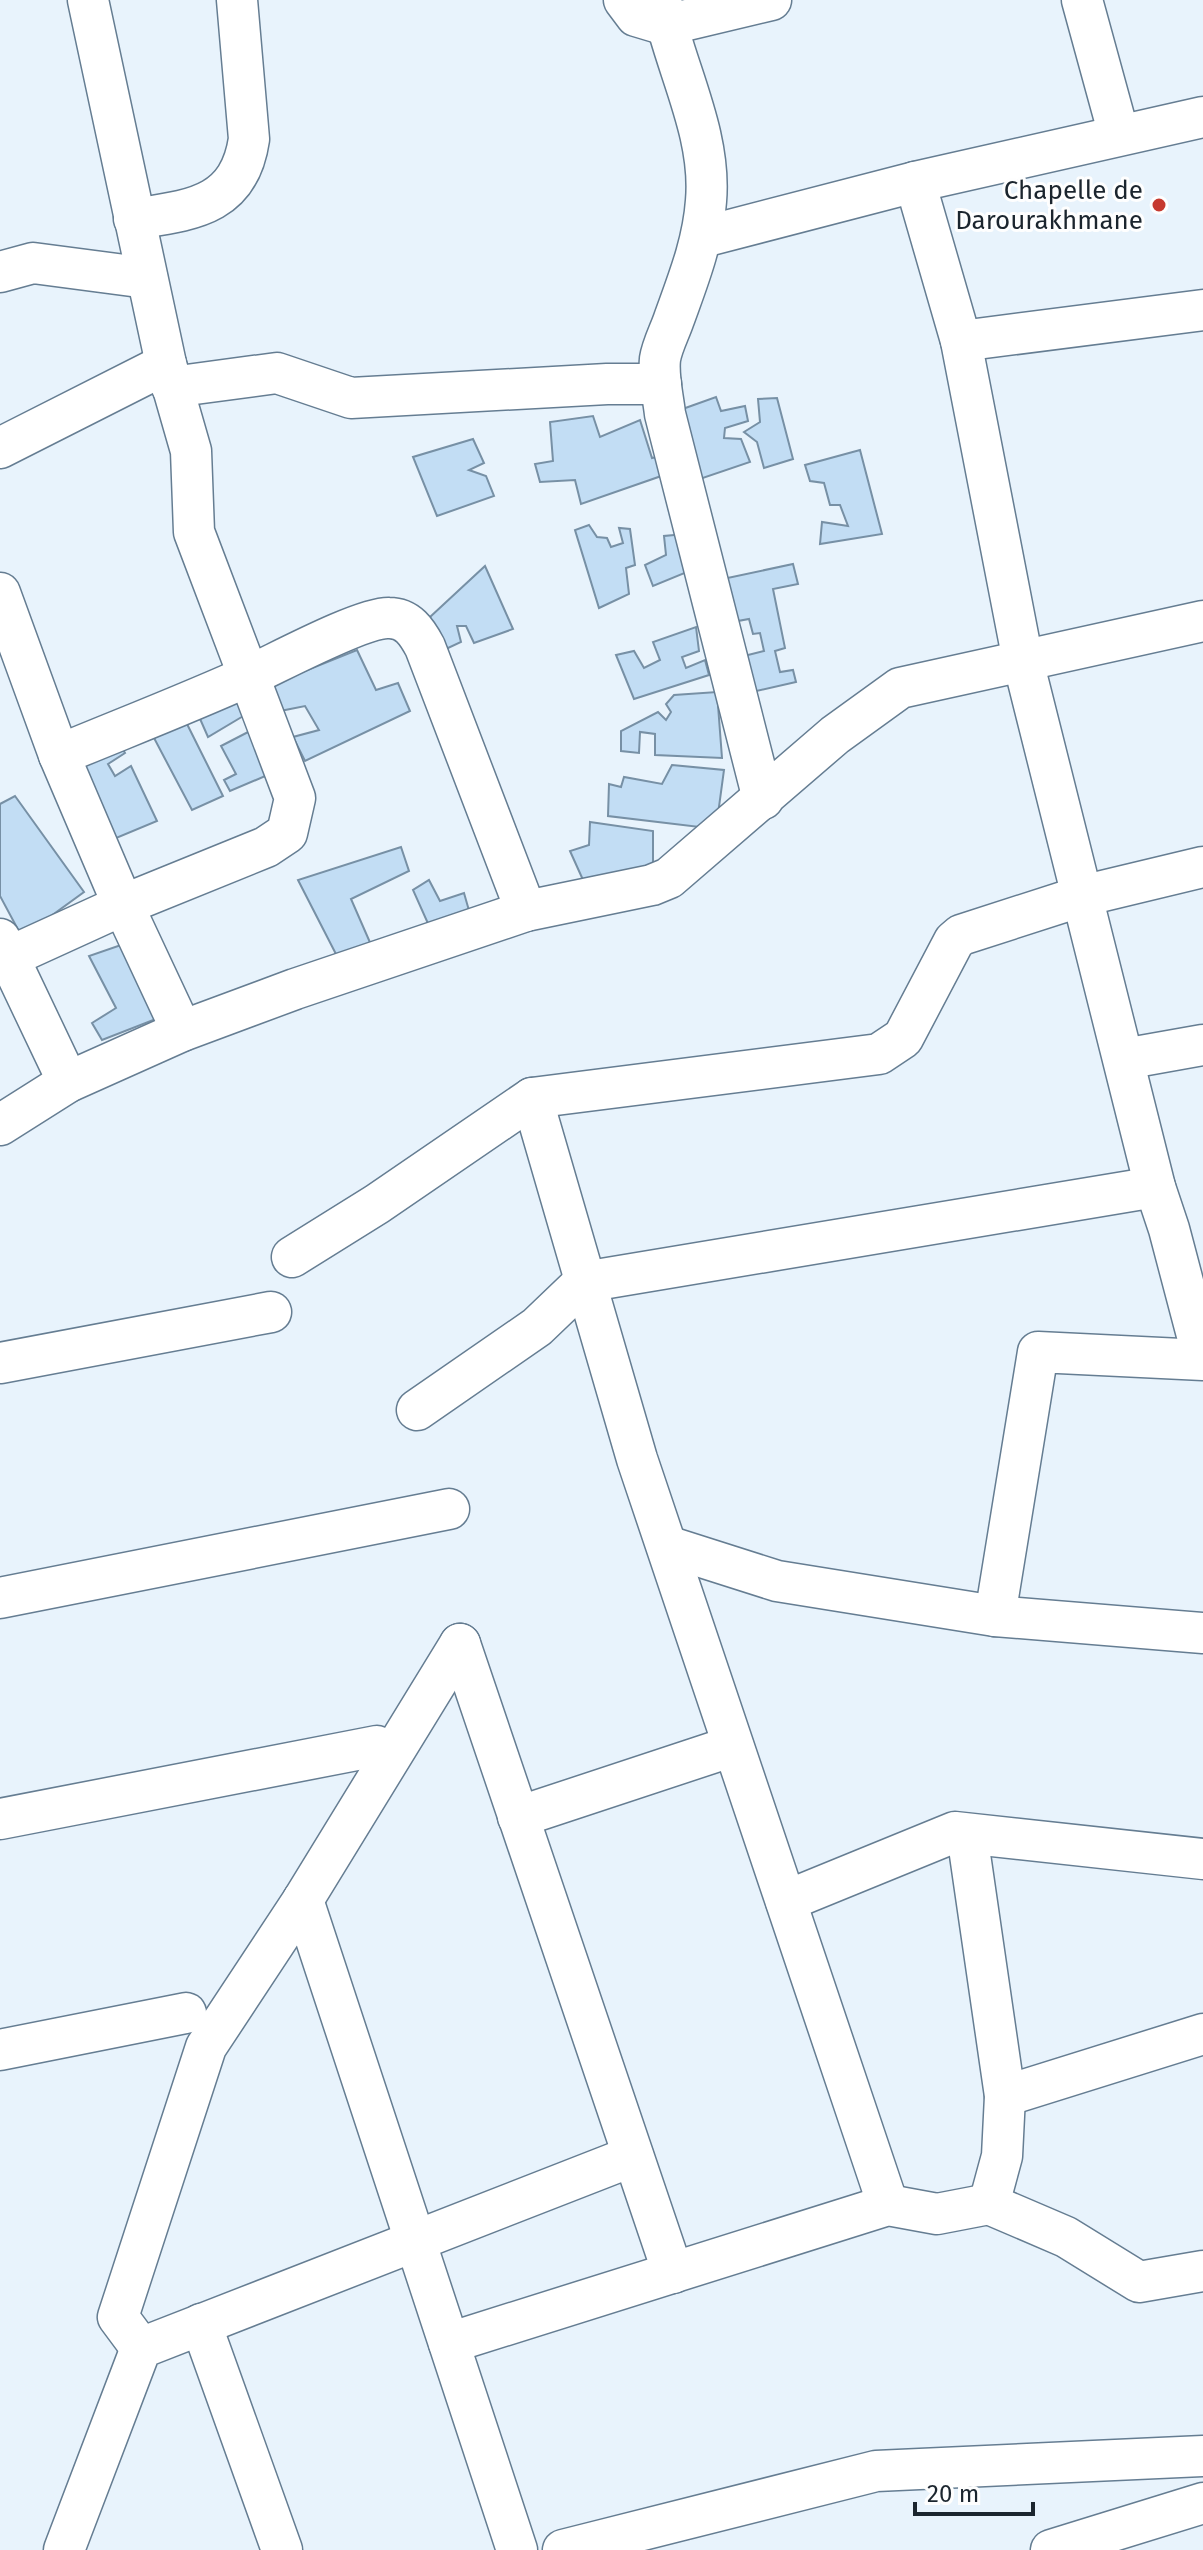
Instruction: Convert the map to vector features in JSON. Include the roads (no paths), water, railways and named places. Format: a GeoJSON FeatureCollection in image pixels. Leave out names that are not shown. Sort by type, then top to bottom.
{"type":"FeatureCollection","features":[{"type":"Feature","properties":{"kind":"street"},"geometry":{"type":"LineString","coordinates":[[68,1082],[4,948],[123,905],[266,847],[287,833],[295,798],[194,532],[191,451],[169,375],[88,0]]}},
{"type":"Feature","properties":{"kind":"street"},"geometry":{"type":"LineString","coordinates":[[134,219],[205,205],[235,178],[246,160],[249,139],[237,0]]}},
{"type":"Feature","properties":{"kind":"street"},"geometry":{"type":"LineString","coordinates":[[624,0],[636,16],[771,0]]}},
{"type":"Feature","properties":{"kind":"street"},"geometry":{"type":"LineString","coordinates":[[1082,0],[1119,135]]}},
{"type":"Feature","properties":{"kind":"street"},"geometry":{"type":"LineString","coordinates":[[664,12],[696,117],[704,154],[707,197],[703,237],[660,358],[661,384],[665,414],[763,799]]}},
{"type":"Feature","properties":{"kind":"street"},"geometry":{"type":"LineString","coordinates":[[703,237],[915,182],[1203,117]]}},
{"type":"Feature","properties":{"kind":"street"},"geometry":{"type":"LineString","coordinates":[[915,182],[961,341],[1023,661],[1155,1187],[1186,1224],[1203,1359],[1038,1352],[995,1616]]}},
{"type":"Feature","properties":{"kind":"street"},"geometry":{"type":"LineString","coordinates":[[0,272],[33,263],[147,278]]}},
{"type":"Feature","properties":{"kind":"street"},"geometry":{"type":"LineString","coordinates":[[961,341],[1203,310]]}},
{"type":"Feature","properties":{"kind":"street"},"geometry":{"type":"LineString","coordinates":[[0,448],[169,375],[277,373],[351,398],[577,385],[661,384]]}},
{"type":"Feature","properties":{"kind":"street"},"geometry":{"type":"LineString","coordinates":[[0,593],[8,641],[123,905],[182,1031]]}},
{"type":"Feature","properties":{"kind":"street"},"geometry":{"type":"LineString","coordinates":[[59,755],[362,625],[388,617],[405,621],[425,647],[526,911]]}},
{"type":"Feature","properties":{"kind":"street"},"geometry":{"type":"LineString","coordinates":[[0,1125],[68,1082],[182,1031],[295,989],[526,911],[652,885],[669,878],[835,735],[900,688],[1203,621]]}},
{"type":"Feature","properties":{"kind":"street"},"geometry":{"type":"LineString","coordinates":[[292,1257],[377,1204],[532,1098],[879,1054],[894,1047],[903,1038],[954,941],[961,935],[1082,896],[1203,867]]}},
{"type":"Feature","properties":{"kind":"street"},"geometry":{"type":"LineString","coordinates":[[1124,1059],[1203,1045]]}},
{"type":"Feature","properties":{"kind":"street"},"geometry":{"type":"LineString","coordinates":[[532,1098],[637,1459],[888,2205]]}},
{"type":"Feature","properties":{"kind":"street"},"geometry":{"type":"LineString","coordinates":[[417,1410],[537,1327],[584,1282],[1155,1187]]}},
{"type":"Feature","properties":{"kind":"street"},"geometry":{"type":"LineString","coordinates":[[0,1363],[271,1312]]}},
{"type":"Feature","properties":{"kind":"street"},"geometry":{"type":"LineString","coordinates":[[0,1598],[449,1509]]}},
{"type":"Feature","properties":{"kind":"street"},"geometry":{"type":"LineString","coordinates":[[667,1546],[777,1581],[995,1616],[1203,1633]]}},
{"type":"Feature","properties":{"kind":"street"},"geometry":{"type":"LineString","coordinates":[[141,2348],[118,2317],[206,2047],[303,1900],[460,1644],[673,2273]]}},
{"type":"Feature","properties":{"kind":"street"},"geometry":{"type":"LineString","coordinates":[[0,1819],[377,1746]]}},
{"type":"Feature","properties":{"kind":"street"},"geometry":{"type":"LineString","coordinates":[[518,1817],[733,1746]]}},
{"type":"Feature","properties":{"kind":"street"},"geometry":{"type":"LineString","coordinates":[[786,1901],[955,1832],[1203,1859]]}},
{"type":"Feature","properties":{"kind":"street"},"geometry":{"type":"LineString","coordinates":[[967,1834],[1005,2096],[1002,2156],[989,2204]]}},
{"type":"Feature","properties":{"kind":"street"},"geometry":{"type":"LineString","coordinates":[[303,1900],[517,2550]]}},
{"type":"Feature","properties":{"kind":"street"},"geometry":{"type":"LineString","coordinates":[[0,2050],[186,2013]]}},
{"type":"Feature","properties":{"kind":"street"},"geometry":{"type":"LineString","coordinates":[[1005,2096],[1203,2034]]}},
{"type":"Feature","properties":{"kind":"street"},"geometry":{"type":"LineString","coordinates":[[64,2550],[141,2348],[633,2156]]}},
{"type":"Feature","properties":{"kind":"street"},"geometry":{"type":"LineString","coordinates":[[449,2343],[888,2205],[937,2214],[989,2204],[1066,2237],[1139,2282],[1203,2271]]}},
{"type":"Feature","properties":{"kind":"street"},"geometry":{"type":"LineString","coordinates":[[201,2324],[282,2550]]}},
{"type":"Feature","properties":{"kind":"street"},"geometry":{"type":"LineString","coordinates":[[563,2550],[876,2471],[1203,2456]]}},
{"type":"Feature","properties":{"kind":"street"},"geometry":{"type":"LineString","coordinates":[[1051,2550],[1203,2503]]}},
{"type":"Feature","properties":{"kind":"place","name":"Chapelle de Darourakhmane"},"geometry":{"type":"Point","coordinates":[1159,205]}}]}
